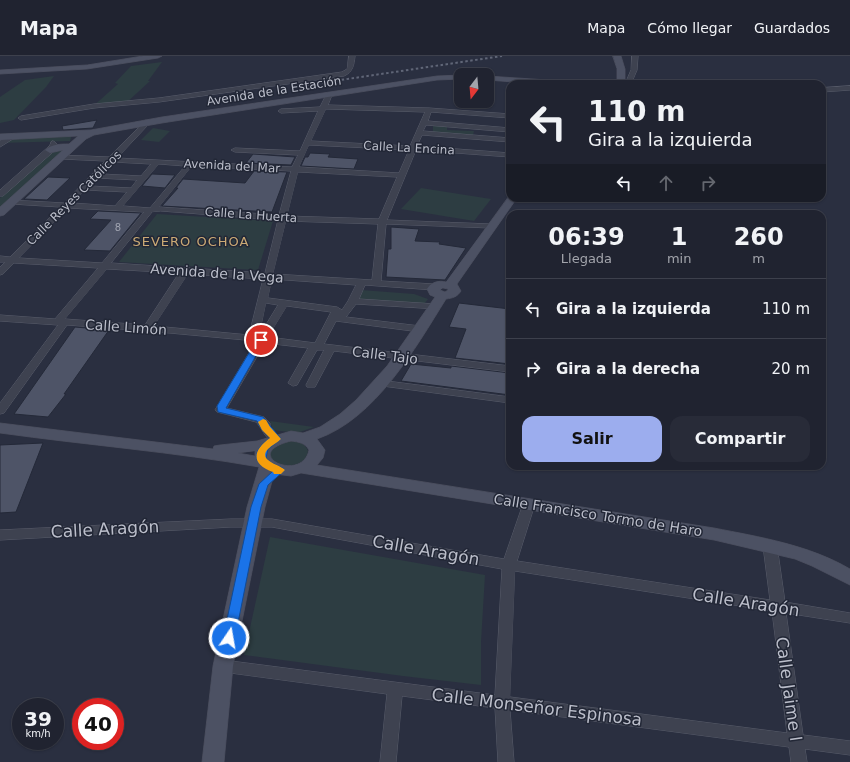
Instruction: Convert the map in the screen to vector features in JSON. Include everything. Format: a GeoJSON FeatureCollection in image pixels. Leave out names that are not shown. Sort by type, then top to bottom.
{"type":"FeatureCollection","features":[{"type":"Feature","properties":{"kind":"street"},"geometry":{"type":"LineString","coordinates":[[0,72],[79,68],[158,56]]}},
{"type":"Feature","properties":{"kind":"street"},"geometry":{"type":"LineString","coordinates":[[20,118],[94,106],[159,100],[344,74],[348,72],[351,67],[352,56]]}},
{"type":"Feature","properties":{"kind":"street"},"geometry":{"type":"LineString","coordinates":[[614,80],[621,71],[617,56]]}},
{"type":"Feature","properties":{"kind":"street"},"geometry":{"type":"LineString","coordinates":[[630,80],[634,70],[634,56]]}},
{"type":"Feature","properties":{"kind":"street","name":"Avenida de la Estación"},"geometry":{"type":"LineString","coordinates":[[67,146],[87,135],[146,122],[437,78],[454,77]]}},
{"type":"Feature","properties":{"kind":"street"},"geometry":{"type":"LineString","coordinates":[[494,78],[517,80]]}},
{"type":"Feature","properties":{"kind":"street"},"geometry":{"type":"LineString","coordinates":[[826,90],[850,88]]}},
{"type":"Feature","properties":{"kind":"street"},"geometry":{"type":"LineString","coordinates":[[257,339],[268,276],[295,169],[329,94]]}},
{"type":"Feature","properties":{"kind":"street"},"geometry":{"type":"LineString","coordinates":[[282,111],[323,108],[429,110],[506,116]]}},
{"type":"Feature","properties":{"kind":"street"},"geometry":{"type":"LineString","coordinates":[[376,283],[382,222],[429,110]]}},
{"type":"Feature","properties":{"kind":"street","name":"Calle Reyes Católicos"},"geometry":{"type":"LineString","coordinates":[[0,272],[112,160],[145,125],[146,122]]}},
{"type":"Feature","properties":{"kind":"street"},"geometry":{"type":"LineString","coordinates":[[423,123],[506,130]]}},
{"type":"Feature","properties":{"kind":"street"},"geometry":{"type":"LineString","coordinates":[[419,133],[506,140]]}},
{"type":"Feature","properties":{"kind":"street"},"geometry":{"type":"LineString","coordinates":[[0,213],[67,146],[87,135]]}},
{"type":"Feature","properties":{"kind":"street"},"geometry":{"type":"LineString","coordinates":[[0,143],[14,136],[67,146]]}},
{"type":"Feature","properties":{"kind":"street"},"geometry":{"type":"LineString","coordinates":[[0,143],[67,146]]}},
{"type":"Feature","properties":{"kind":"street","name":"Calle La Encina"},"geometry":{"type":"LineString","coordinates":[[308,143],[413,148],[506,155]]}},
{"type":"Feature","properties":{"kind":"street"},"geometry":{"type":"LineString","coordinates":[[0,194],[52,146]]}},
{"type":"Feature","properties":{"kind":"street","name":"Avenida del Mar"},"geometry":{"type":"LineString","coordinates":[[67,146],[112,160],[128,169],[157,162],[402,175]]}},
{"type":"Feature","properties":{"kind":"street"},"geometry":{"type":"LineString","coordinates":[[235,150],[302,153]]}},
{"type":"Feature","properties":{"kind":"street"},"geometry":{"type":"LineString","coordinates":[[117,208],[157,162]]}},
{"type":"Feature","properties":{"kind":"street"},"geometry":{"type":"LineString","coordinates":[[0,411],[61,322],[104,266],[190,164]]}},
{"type":"Feature","properties":{"kind":"street"},"geometry":{"type":"LineString","coordinates":[[96,176],[128,169],[143,178]]}},
{"type":"Feature","properties":{"kind":"street"},"geometry":{"type":"LineString","coordinates":[[84,188],[132,190]]}},
{"type":"Feature","properties":{"kind":"street"},"geometry":{"type":"LineString","coordinates":[[92,207],[109,189]]}},
{"type":"Feature","properties":{"kind":"street","name":"Calle La Huerta"},"geometry":{"type":"LineString","coordinates":[[12,202],[151,210],[161,209],[283,218],[491,226]]}},
{"type":"Feature","properties":{"kind":"street"},"geometry":{"type":"LineString","coordinates":[[301,468],[313,460],[312,446],[327,430],[355,410],[401,357],[420,330],[440,294],[509,202]]}},
{"type":"Feature","properties":{"kind":"street","name":"Avenida de la Vega"},"geometry":{"type":"LineString","coordinates":[[0,259],[268,276],[361,284],[376,283],[440,294]]}},
{"type":"Feature","properties":{"kind":"street"},"geometry":{"type":"LineString","coordinates":[[148,328],[185,271]]}},
{"type":"Feature","properties":{"kind":"street"},"geometry":{"type":"LineString","coordinates":[[293,383],[337,316],[353,301],[361,284]]}},
{"type":"Feature","properties":{"kind":"street"},"geometry":{"type":"LineString","coordinates":[[353,301],[440,294]]}},
{"type":"Feature","properties":{"kind":"street"},"geometry":{"type":"LineString","coordinates":[[263,300],[284,303],[337,316],[420,330]]}},
{"type":"Feature","properties":{"kind":"street"},"geometry":{"type":"LineString","coordinates":[[272,441],[264,423],[260,419],[221,410],[257,339],[284,303]]}},
{"type":"Feature","properties":{"kind":"street","name":"Calle Limón"},"geometry":{"type":"LineString","coordinates":[[0,318],[148,328],[257,339]]}},
{"type":"Feature","properties":{"kind":"street","name":"Calle Tajo"},"geometry":{"type":"LineString","coordinates":[[257,339],[330,349],[506,369]]}},
{"type":"Feature","properties":{"kind":"street"},"geometry":{"type":"LineString","coordinates":[[311,385],[330,349]]}},
{"type":"Feature","properties":{"kind":"street"},"geometry":{"type":"LineString","coordinates":[[379,383],[506,399]]}},
{"type":"Feature","properties":{"kind":"street"},"geometry":{"type":"LineString","coordinates":[[0,422],[71,433],[101,440]]}},
{"type":"Feature","properties":{"kind":"street"},"geometry":{"type":"LineString","coordinates":[[0,428],[66,437],[204,452],[257,446],[291,436],[312,446]]}},
{"type":"Feature","properties":{"kind":"street"},"geometry":{"type":"LineString","coordinates":[[213,762],[223,666],[256,507],[271,467],[261,458],[261,453],[272,441]]}},
{"type":"Feature","properties":{"kind":"street","name":"Calle Francisco Tormo de Haro"},"geometry":{"type":"LineString","coordinates":[[312,446],[340,473]]}},
{"type":"Feature","properties":{"kind":"street","name":"Calle Francisco Tormo de Haro"},"geometry":{"type":"LineString","coordinates":[[204,452],[271,467],[301,468],[340,473],[706,533],[770,546],[803,555],[838,570],[850,578]]}},
{"type":"Feature","properties":{"kind":"street"},"geometry":{"type":"LineString","coordinates":[[506,762],[502,703],[509,565],[529,504]]}},
{"type":"Feature","properties":{"kind":"street","name":"Calle Aragón"},"geometry":{"type":"LineString","coordinates":[[0,535],[230,523],[272,523],[509,565],[850,618]]}},
{"type":"Feature","properties":{"kind":"street","name":"Calle Jaime I"},"geometry":{"type":"LineString","coordinates":[[770,546],[799,762]]}},
{"type":"Feature","properties":{"kind":"street","name":"Calle Monseñor Espinosa"},"geometry":{"type":"LineString","coordinates":[[223,666],[850,748]]}},
{"type":"Feature","properties":{"kind":"street"},"geometry":{"type":"LineString","coordinates":[[388,762],[395,689]]}},
{"type":"Feature","properties":{"kind":"shaded area"},"geometry":{"type":"Polygon","coordinates":[[[162,62],[148,81],[150,81],[125,104],[90,109],[118,84],[115,83],[131,66],[162,62]]]}},
{"type":"Feature","properties":{"kind":"shaded area"},"geometry":{"type":"Polygon","coordinates":[[[54,76],[46,87],[14,120],[0,123],[0,97],[25,80],[54,76]]]}},
{"type":"Feature","properties":{"kind":"shaded area"},"geometry":{"type":"Polygon","coordinates":[[[433,125],[447,126],[447,130],[474,131],[473,135],[433,132],[433,125]]]}},
{"type":"Feature","properties":{"kind":"shaded area"},"geometry":{"type":"Polygon","coordinates":[[[153,128],[170,131],[159,142],[141,140],[153,128]]]}},
{"type":"Feature","properties":{"kind":"shaded area"},"geometry":{"type":"Polygon","coordinates":[[[72,134],[70,141],[0,143],[0,139],[72,134]]]}},
{"type":"Feature","properties":{"kind":"shaded area"},"geometry":{"type":"Polygon","coordinates":[[[67,148],[0,209],[0,198],[56,149],[67,148]]]}},
{"type":"Feature","properties":{"kind":"shaded area"},"geometry":{"type":"Polygon","coordinates":[[[421,188],[491,199],[474,221],[401,209],[421,188]]]}},
{"type":"Feature","properties":{"kind":"shaded area"},"geometry":{"type":"Polygon","coordinates":[[[157,214],[273,221],[258,270],[119,262],[157,214]]]}},
{"type":"Feature","properties":{"kind":"shaded area"},"geometry":{"type":"Polygon","coordinates":[[[361,290],[414,294],[428,299],[424,304],[358,299],[361,290]]]}},
{"type":"Feature","properties":{"kind":"shaded area"},"geometry":{"type":"Polygon","coordinates":[[[270,421],[314,427],[297,433],[273,430],[270,421]]]}},
{"type":"Feature","properties":{"kind":"shaded area"},"geometry":{"type":"Polygon","coordinates":[[[292,440],[302,443],[307,448],[308,451],[303,461],[298,464],[287,465],[270,461],[269,449],[292,440]]]}},
{"type":"Feature","properties":{"kind":"shaded area"},"geometry":{"type":"Polygon","coordinates":[[[270,537],[485,575],[481,642],[481,685],[244,655],[270,537]]]}},
{"type":"Feature","properties":{"kind":"building"},"geometry":{"type":"Polygon","coordinates":[[[97,120],[93,128],[63,130],[62,126],[97,120]]]}},
{"type":"Feature","properties":{"kind":"building"},"geometry":{"type":"Polygon","coordinates":[[[310,153],[330,154],[328,157],[358,159],[354,169],[301,166],[305,157],[308,157],[310,153]]]}},
{"type":"Feature","properties":{"kind":"building"},"geometry":{"type":"Polygon","coordinates":[[[253,154],[295,157],[291,165],[246,163],[253,154]]]}},
{"type":"Feature","properties":{"kind":"building"},"geometry":{"type":"Polygon","coordinates":[[[254,171],[287,172],[272,212],[162,206],[178,188],[176,188],[183,179],[245,183],[254,171]]]}},
{"type":"Feature","properties":{"kind":"building"},"geometry":{"type":"Polygon","coordinates":[[[152,174],[175,175],[165,188],[142,186],[152,174]]]}},
{"type":"Feature","properties":{"kind":"building"},"geometry":{"type":"Polygon","coordinates":[[[48,177],[70,178],[47,200],[24,199],[48,177]]]}},
{"type":"Feature","properties":{"kind":"building"},"geometry":{"type":"Polygon","coordinates":[[[98,211],[141,213],[110,251],[84,250],[111,220],[90,219],[98,211]]]}},
{"type":"Feature","properties":{"kind":"building"},"geometry":{"type":"Polygon","coordinates":[[[391,227],[419,229],[415,241],[440,242],[439,244],[466,248],[445,280],[386,277],[388,249],[391,249],[391,227]]]}},
{"type":"Feature","properties":{"kind":"building"},"geometry":{"type":"Polygon","coordinates":[[[459,303],[506,309],[506,364],[455,358],[466,329],[449,327],[459,303]]]}},
{"type":"Feature","properties":{"kind":"building"},"geometry":{"type":"Polygon","coordinates":[[[75,327],[109,330],[64,394],[66,394],[48,417],[14,414],[75,327]]]}},
{"type":"Feature","properties":{"kind":"building"},"geometry":{"type":"Polygon","coordinates":[[[411,364],[451,368],[451,366],[506,373],[506,394],[401,381],[411,364]]]}},
{"type":"Feature","properties":{"kind":"building"},"geometry":{"type":"Polygon","coordinates":[[[43,443],[16,512],[0,513],[0,445],[43,443]]]}},
{"type":"Feature","properties":{"kind":"railway"},"geometry":{"type":"LineString","coordinates":[[307,85],[502,56]]}},
{"type":"Feature","properties":{"kind":"slow traffic"},"geometry":{"type":"LineString","coordinates":[[263,422],[265,428],[276,439],[264,447],[261,453],[261,458],[268,466],[273,469],[280,470],[278,472]]}},
{"type":"Feature","properties":{"kind":"district","name":"SEVERO OCHOA"},"geometry":{"type":"Point","coordinates":[191,241]}},
{"type":"Feature","properties":{"kind":"route"},"geometry":{"type":"LineString","coordinates":[[229,638],[256,507],[264,484],[280,470],[273,469],[268,466],[261,458],[261,453],[264,447],[276,439],[265,428],[264,423],[260,419],[221,410],[261,340]]}}]}
